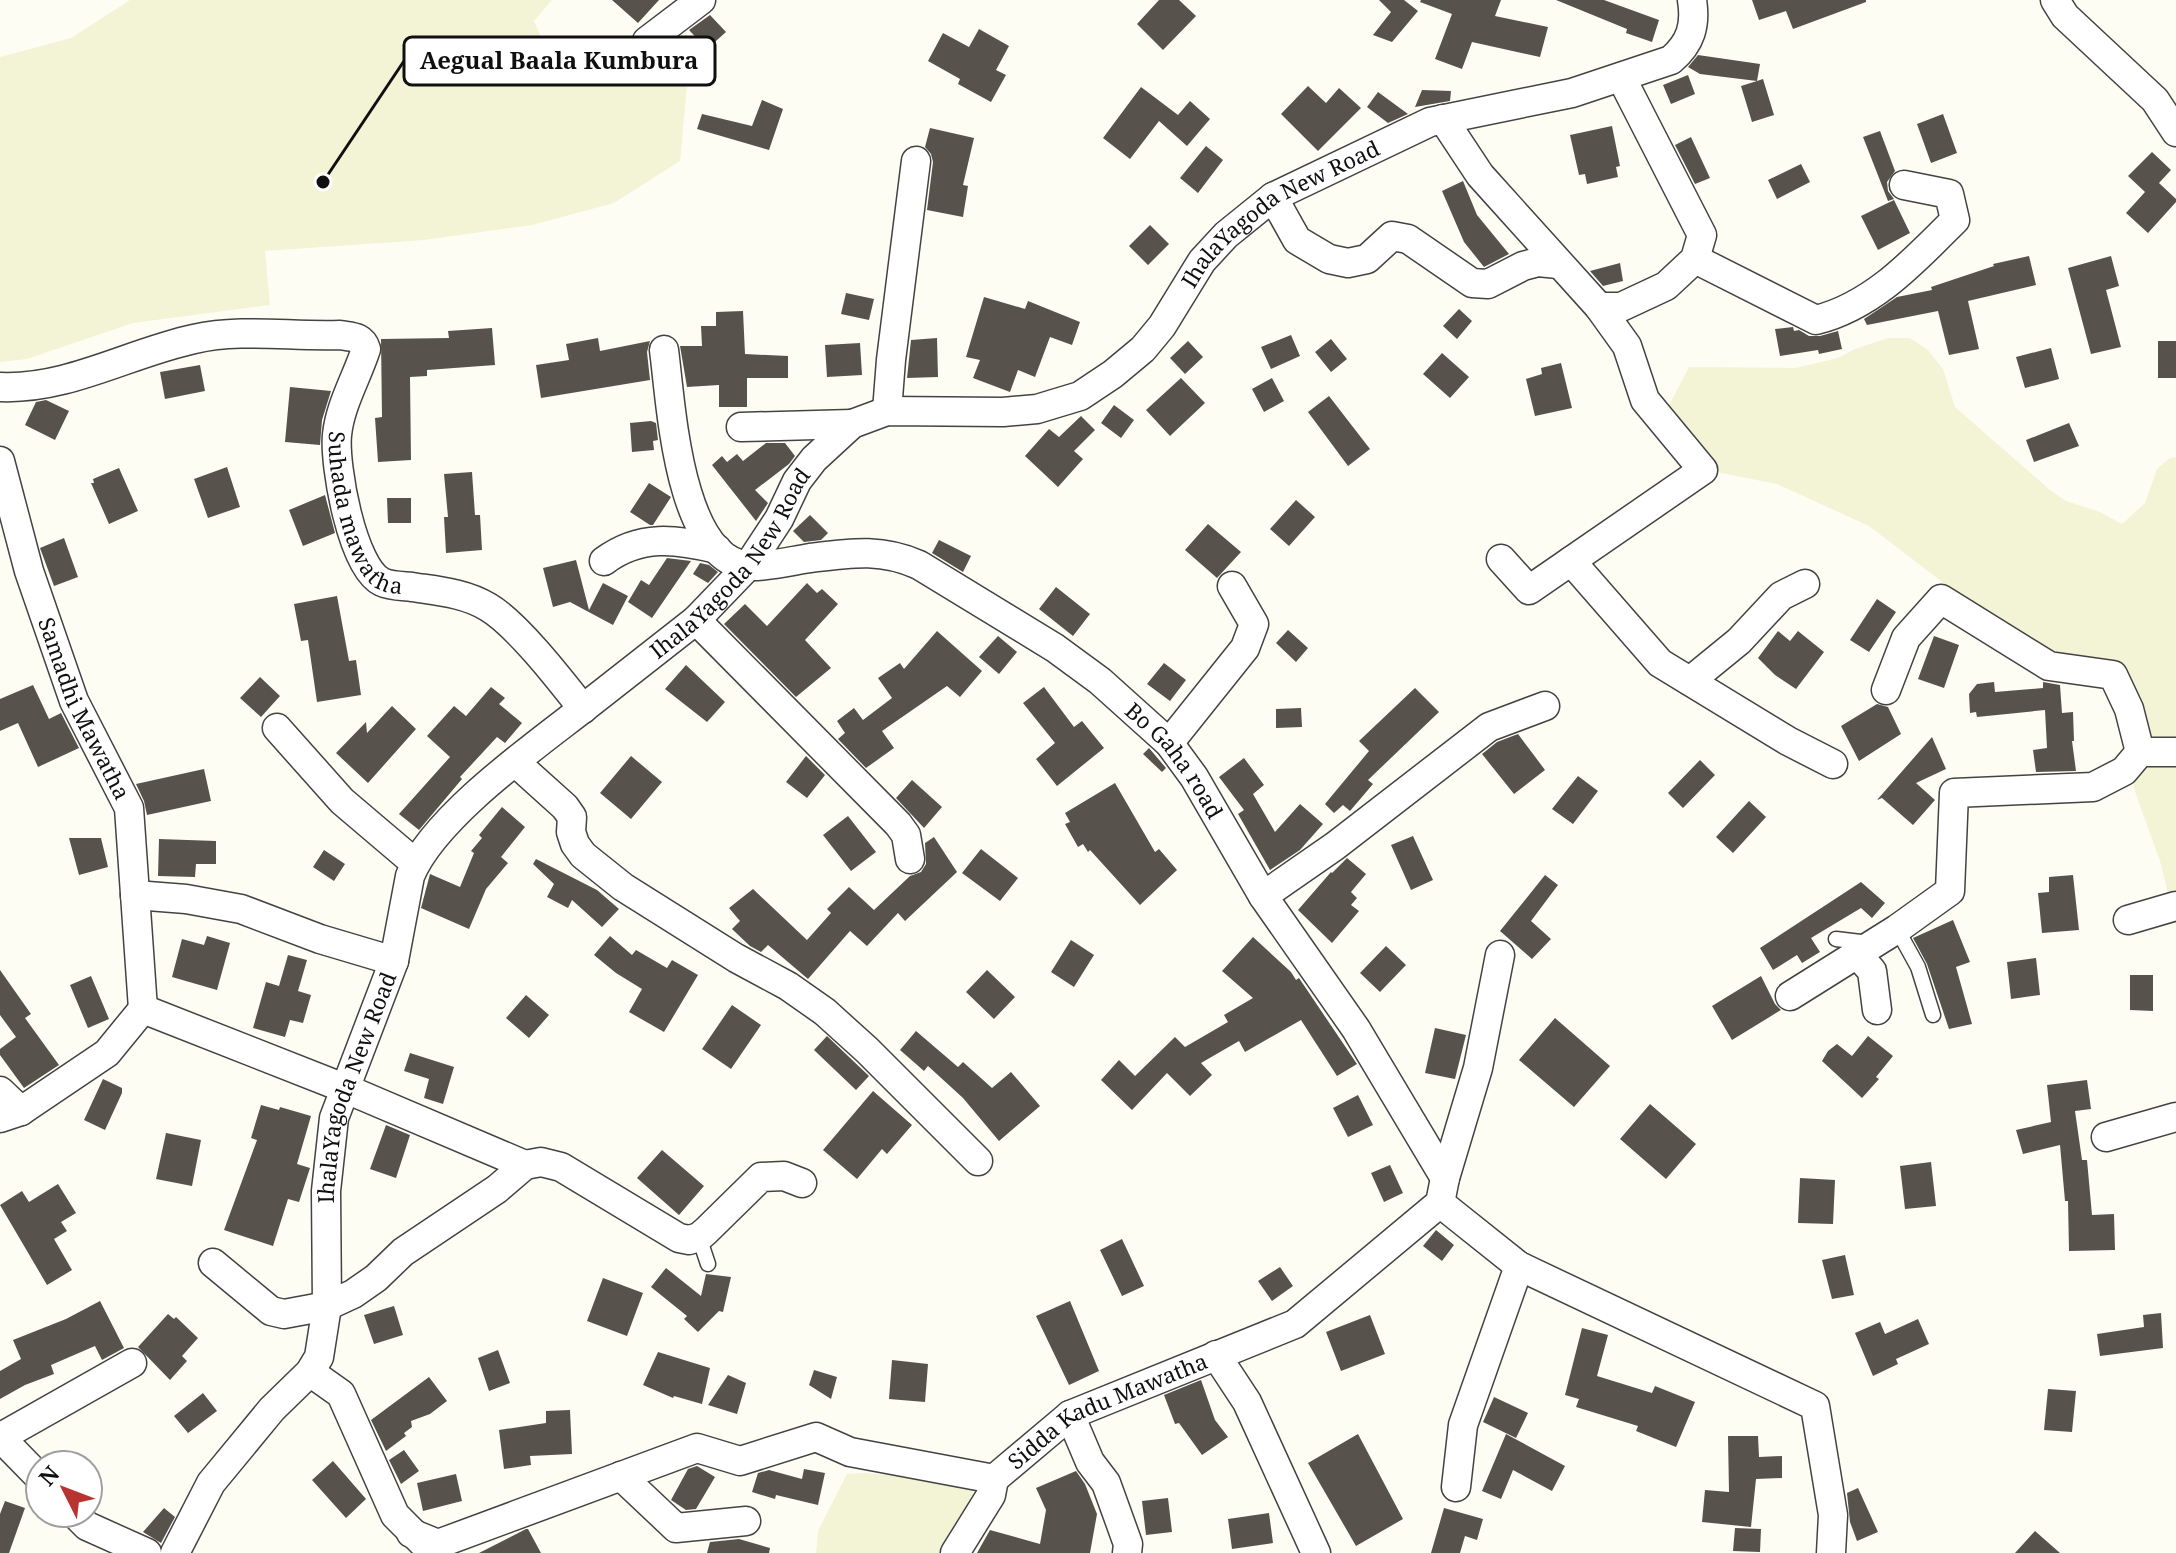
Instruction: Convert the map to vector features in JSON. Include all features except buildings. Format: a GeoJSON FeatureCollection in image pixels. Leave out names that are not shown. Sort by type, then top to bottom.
{"type":"FeatureCollection","features":[{"type":"Feature","properties":{"kind":"street"},"geometry":{"type":"LineString","coordinates":[[647,41],[701,0]]}},
{"type":"Feature","properties":{"kind":"street","name":"IhalaYagoda New Road"},"geometry":{"type":"LineString","coordinates":[[175,1553],[211,1483],[272,1409],[310,1372],[319,1357],[327,1306],[326,1191],[334,1118],[382,999],[394,961],[407,888],[415,863],[452,820],[515,762],[696,620],[748,566],[779,519],[797,481],[832,440],[852,424],[887,411],[1003,412],[1037,409],[1080,396],[1143,349],[1162,326],[1202,261],[1226,235],[1273,197],[1387,141],[1443,119],[1572,93],[1660,65],[1681,52],[1693,30],[1692,0]]}},
{"type":"Feature","properties":{"kind":"street"},"geometry":{"type":"LineString","coordinates":[[2055,0],[2065,16],[2155,100],[2176,132]]}},
{"type":"Feature","properties":{"kind":"street"},"geometry":{"type":"LineString","coordinates":[[1599,307],[1621,307],[1666,286],[1695,259],[1702,235],[1621,77]]}},
{"type":"Feature","properties":{"kind":"street"},"geometry":{"type":"LineString","coordinates":[[1443,119],[1480,175],[1599,307],[1627,346],[1645,400],[1703,470],[1529,590],[1501,559]]}},
{"type":"Feature","properties":{"kind":"street"},"geometry":{"type":"LineString","coordinates":[[887,411],[916,161]]}},
{"type":"Feature","properties":{"kind":"street"},"geometry":{"type":"LineString","coordinates":[[1695,259],[1816,320],[1840,314],[1903,272],[1955,220],[1949,194],[1904,185]]}},
{"type":"Feature","properties":{"kind":"street"},"geometry":{"type":"LineString","coordinates":[[1273,197],[1297,240],[1329,259],[1348,263],[1367,259],[1392,236],[1399,236],[1472,283],[1488,284],[1538,262],[1558,264]]}},
{"type":"Feature","properties":{"kind":"street","name":"Suhada mawatha"},"geometry":{"type":"LineString","coordinates":[[0,387],[24,388],[60,381],[163,346],[223,334],[340,335],[357,338],[366,349],[337,433],[337,465],[356,546],[363,561],[381,582],[469,597],[490,608],[555,674],[583,709]]}},
{"type":"Feature","properties":{"kind":"street"},"geometry":{"type":"LineString","coordinates":[[664,350],[684,484],[700,526],[717,549]]}},
{"type":"Feature","properties":{"kind":"street"},"geometry":{"type":"LineString","coordinates":[[741,427],[852,424]]}},
{"type":"Feature","properties":{"kind":"street","name":"Samadhi Mawatha"},"geometry":{"type":"LineString","coordinates":[[0,461],[4,494],[74,701],[129,808],[143,1009]]}},
{"type":"Feature","properties":{"kind":"street"},"geometry":{"type":"LineString","coordinates":[[604,561],[618,551],[657,540],[684,541],[717,549],[748,566]]}},
{"type":"Feature","properties":{"kind":"street","name":"Bo Gaha road"},"geometry":{"type":"LineString","coordinates":[[748,566],[855,553],[900,556],[1055,648],[1100,681],[1169,743],[1194,777],[1263,896],[1356,1029],[1442,1190]]}},
{"type":"Feature","properties":{"kind":"street"},"geometry":{"type":"LineString","coordinates":[[1571,561],[1660,663],[1788,741],[1833,764]]}},
{"type":"Feature","properties":{"kind":"street"},"geometry":{"type":"LineString","coordinates":[[1690,681],[1739,641],[1781,596],[1805,584]]}},
{"type":"Feature","properties":{"kind":"street"},"geometry":{"type":"LineString","coordinates":[[1169,743],[1245,648],[1254,624],[1232,586]]}},
{"type":"Feature","properties":{"kind":"street"},"geometry":{"type":"LineString","coordinates":[[1886,690],[1906,638],[1941,599],[2049,666],[2113,675],[2129,709],[2140,752]]}},
{"type":"Feature","properties":{"kind":"street"},"geometry":{"type":"LineString","coordinates":[[696,620],[898,824],[906,835],[910,859]]}},
{"type":"Feature","properties":{"kind":"street"},"geometry":{"type":"LineString","coordinates":[[1263,896],[1335,846],[1489,727],[1545,706]]}},
{"type":"Feature","properties":{"kind":"street"},"geometry":{"type":"LineString","coordinates":[[277,728],[342,801],[415,863]]}},
{"type":"Feature","properties":{"kind":"street"},"geometry":{"type":"LineString","coordinates":[[1790,996],[1866,941],[1950,891],[1954,793],[2093,787],[2124,771],[2140,752],[2176,752]]}},
{"type":"Feature","properties":{"kind":"street"},"geometry":{"type":"LineString","coordinates":[[515,762],[565,807],[572,817],[571,832],[575,844],[583,855],[623,887],[736,958],[788,986],[825,1012],[978,1161]]}},
{"type":"Feature","properties":{"kind":"street"},"geometry":{"type":"LineString","coordinates":[[135,895],[186,899],[241,909],[320,939],[394,961]]}},
{"type":"Feature","properties":{"kind":"street"},"geometry":{"type":"LineString","coordinates":[[2128,920],[2176,906]]}},
{"type":"Feature","properties":{"kind":"street"},"geometry":{"type":"LineString","coordinates":[[1866,941],[1877,1010]]}},
{"type":"Feature","properties":{"kind":"street"},"geometry":{"type":"LineString","coordinates":[[1500,955],[1478,1068],[1442,1190],[1519,1266],[1815,1406],[1833,1515],[1831,1553]]}},
{"type":"Feature","properties":{"kind":"street"},"geometry":{"type":"LineString","coordinates":[[0,1091],[11,1115],[107,1053],[143,1009],[344,1088],[525,1165]]}},
{"type":"Feature","properties":{"kind":"street"},"geometry":{"type":"LineString","coordinates":[[2106,1137],[2176,1117]]}},
{"type":"Feature","properties":{"kind":"street"},"geometry":{"type":"LineString","coordinates":[[213,1263],[271,1311],[284,1314],[327,1306],[353,1294],[376,1278],[403,1252],[488,1195],[525,1165],[541,1162],[561,1167],[679,1238],[689,1240],[699,1237],[761,1177],[784,1176],[802,1183]]}},
{"type":"Feature","properties":{"kind":"street","name":"Sidda Kadu Mawatha"},"geometry":{"type":"LineString","coordinates":[[411,1533],[438,1544],[697,1448],[740,1461],[816,1437],[850,1452],[994,1479],[1070,1415],[1295,1324],[1442,1190]]}},
{"type":"Feature","properties":{"kind":"street"},"geometry":{"type":"LineString","coordinates":[[1456,1487],[1463,1425],[1519,1266]]}},
{"type":"Feature","properties":{"kind":"street"},"geometry":{"type":"LineString","coordinates":[[1216,1355],[1247,1402],[1316,1553]]}},
{"type":"Feature","properties":{"kind":"street"},"geometry":{"type":"LineString","coordinates":[[24,1462],[0,1437],[132,1363]]}},
{"type":"Feature","properties":{"kind":"street"},"geometry":{"type":"LineString","coordinates":[[310,1372],[341,1394],[395,1515],[434,1553]]}},
{"type":"Feature","properties":{"kind":"street"},"geometry":{"type":"LineString","coordinates":[[1070,1415],[1090,1462],[1106,1483],[1128,1544],[1127,1553]]}},
{"type":"Feature","properties":{"kind":"street"},"geometry":{"type":"LineString","coordinates":[[621,1476],[676,1528],[746,1521]]}},
{"type":"Feature","properties":{"kind":"street"},"geometry":{"type":"LineString","coordinates":[[955,1553],[991,1495],[994,1479]]}},
{"type":"Feature","properties":{"kind":"street"},"geometry":{"type":"LineString","coordinates":[[94,1529],[147,1553]]}},
{"type":"Feature","properties":{"kind":"lane"},"geometry":{"type":"LineString","coordinates":[[1866,941],[1918,967],[1933,1015]]}},
{"type":"Feature","properties":{"kind":"lane"},"geometry":{"type":"LineString","coordinates":[[699,1237],[708,1264]]}},
{"type":"Feature","properties":{"kind":"green space"},"geometry":{"type":"Polygon","coordinates":[[[130,0],[552,0],[534,21],[560,81],[602,78],[636,61],[691,42],[680,161],[614,203],[532,225],[424,240],[265,251],[270,305],[133,323],[27,359],[0,362],[0,57],[71,38],[130,0]]]}},
{"type":"Feature","properties":{"kind":"green space"},"geometry":{"type":"Polygon","coordinates":[[[1888,338],[1910,338],[1928,350],[1943,369],[1955,407],[2066,501],[2100,512],[2122,524],[2145,503],[2157,469],[2176,457],[2176,926],[2160,861],[2134,789],[2120,693],[2034,652],[1869,526],[1777,484],[1721,473],[1701,457],[1667,409],[1689,367],[1796,368],[1838,358],[1888,338]]]}},
{"type":"Feature","properties":{"kind":"green space"},"geometry":{"type":"Polygon","coordinates":[[[847,1474],[977,1483],[943,1553],[816,1553],[818,1531],[847,1474]]]}},
{"type":"Feature","properties":{"kind":"place","name":"Aegual Baala Kumbura"},"geometry":{"type":"Point","coordinates":[323,182]}}]}
